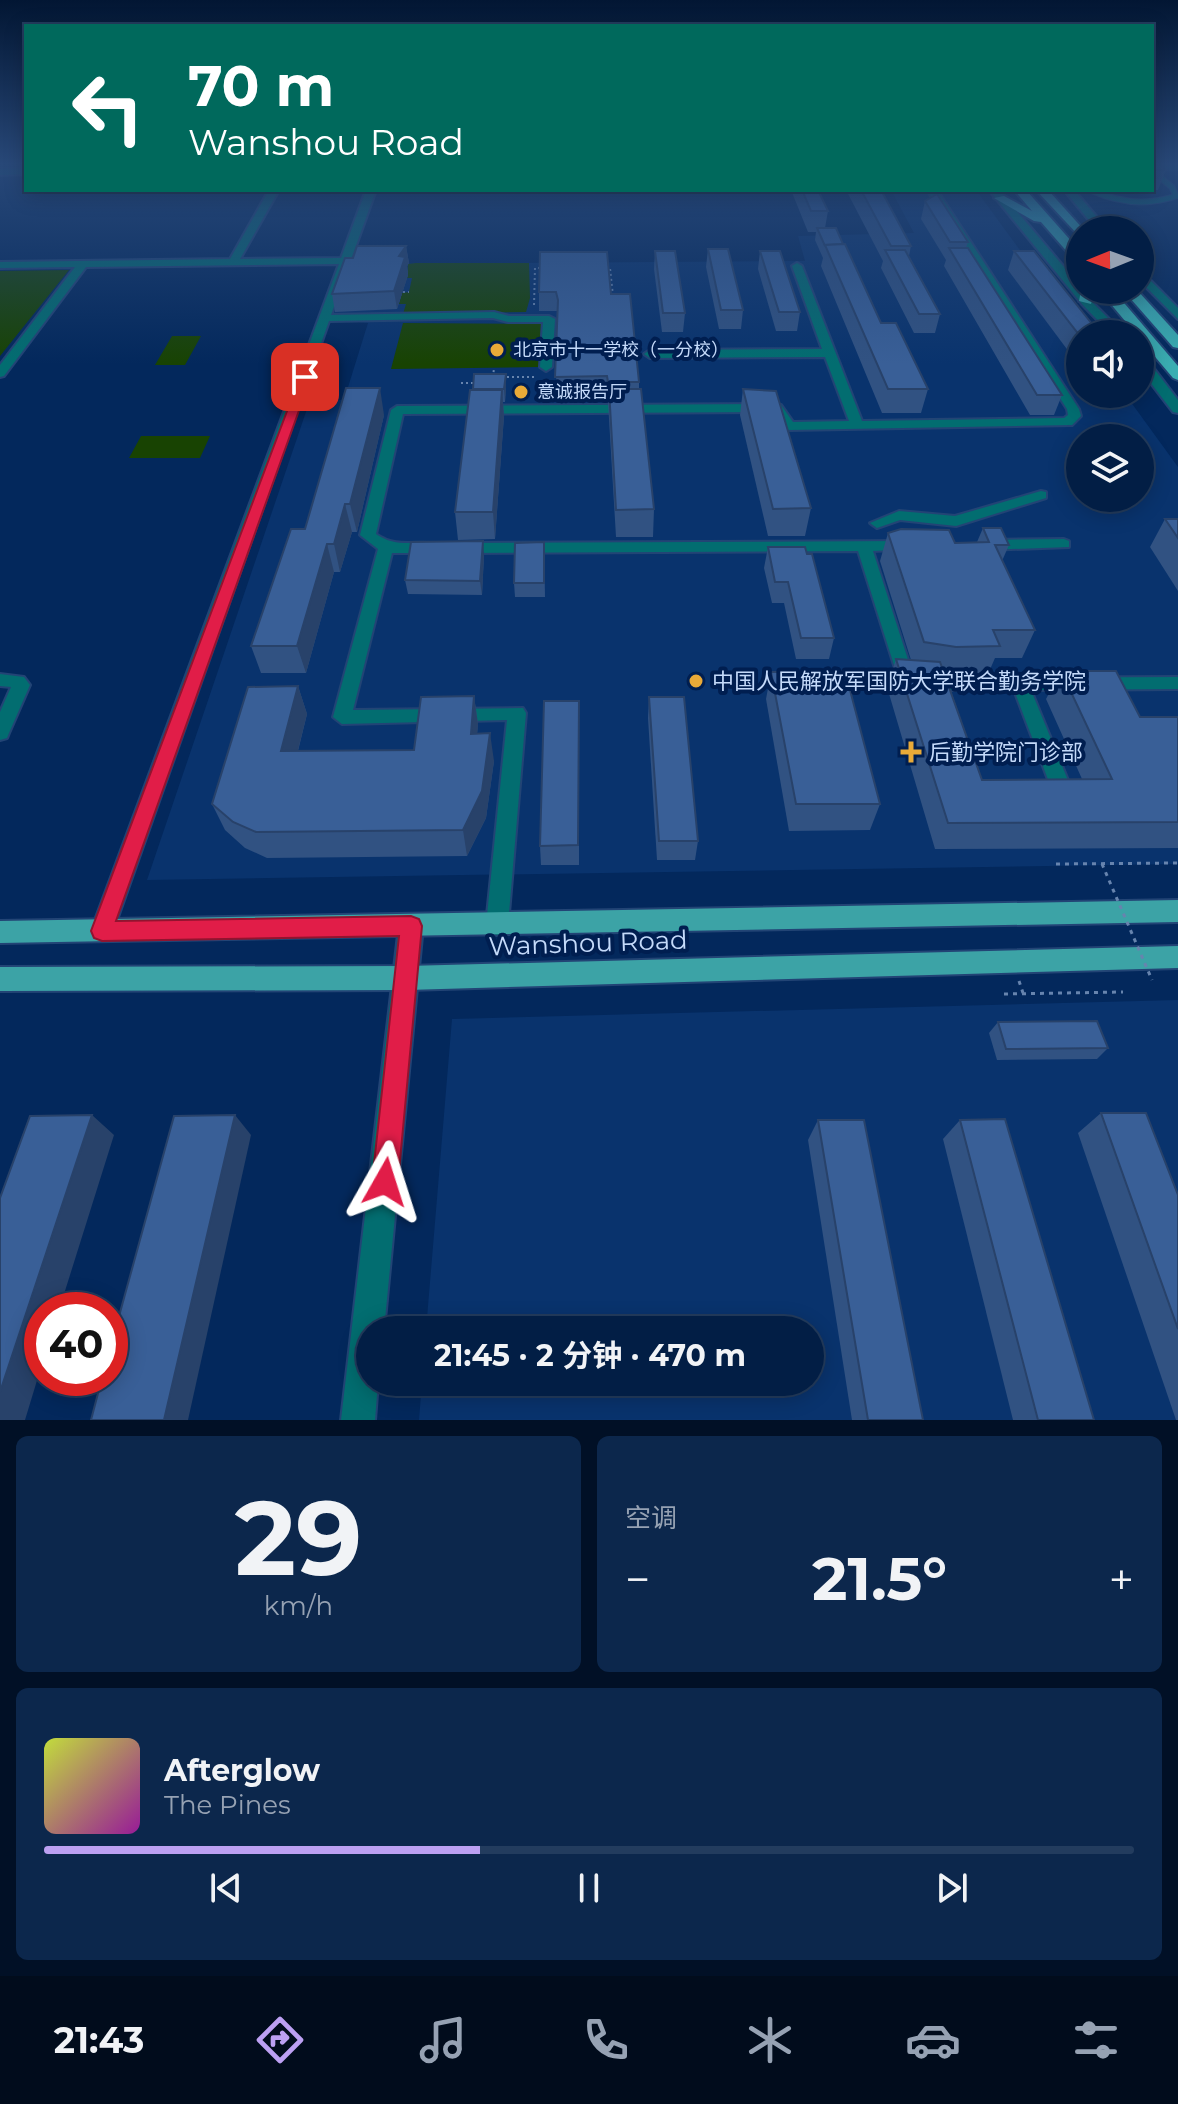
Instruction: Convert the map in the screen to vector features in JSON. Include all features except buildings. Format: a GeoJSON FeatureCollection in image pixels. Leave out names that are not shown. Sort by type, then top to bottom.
{"type":"FeatureCollection","features":[{"type":"Feature","properties":{"kind":"highway"},"geometry":{"type":"LineString","coordinates":[[1118,304],[1178,375]]}},
{"type":"Feature","properties":{"kind":"highway"},"geometry":{"type":"LineString","coordinates":[[1142,304],[1178,344]]}},
{"type":"Feature","properties":{"kind":"main road","name":"Wanshou Road"},"geometry":{"type":"LineString","coordinates":[[0,932],[1178,911]]}},
{"type":"Feature","properties":{"kind":"main road","name":"Wanshou Road"},"geometry":{"type":"LineString","coordinates":[[0,979],[407,978],[1178,957]]}},
{"type":"Feature","properties":{"kind":"street"},"geometry":{"type":"LineString","coordinates":[[233,263],[251,231]]}},
{"type":"Feature","properties":{"kind":"street"},"geometry":{"type":"LineString","coordinates":[[102,931],[356,231]]}},
{"type":"Feature","properties":{"kind":"street"},"geometry":{"type":"LineString","coordinates":[[925,546],[386,548],[368,535],[397,410],[776,408],[789,426],[1054,425],[1067,422],[1075,416],[1073,409],[959,231]]}},
{"type":"Feature","properties":{"kind":"street"},"geometry":{"type":"LineString","coordinates":[[1030,231],[1066,271]]}},
{"type":"Feature","properties":{"kind":"street"},"geometry":{"type":"LineString","coordinates":[[0,265],[346,261]]}},
{"type":"Feature","properties":{"kind":"street"},"geometry":{"type":"LineString","coordinates":[[0,373],[82,265]]}},
{"type":"Feature","properties":{"kind":"street"},"geometry":{"type":"LineString","coordinates":[[797,266],[857,426]]}},
{"type":"Feature","properties":{"kind":"street"},"geometry":{"type":"LineString","coordinates":[[1154,289],[1178,315]]}},
{"type":"Feature","properties":{"kind":"street"},"geometry":{"type":"LineString","coordinates":[[1094,304],[1107,320]]}},
{"type":"Feature","properties":{"kind":"street"},"geometry":{"type":"LineString","coordinates":[[327,318],[498,315],[508,319],[549,319],[546,367]]}},
{"type":"Feature","properties":{"kind":"street"},"geometry":{"type":"LineString","coordinates":[[650,354],[830,353]]}},
{"type":"Feature","properties":{"kind":"street"},"geometry":{"type":"LineString","coordinates":[[1154,378],[1178,409]]}},
{"type":"Feature","properties":{"kind":"street"},"geometry":{"type":"LineString","coordinates":[[971,545],[1041,495]]}},
{"type":"Feature","properties":{"kind":"street"},"geometry":{"type":"LineString","coordinates":[[877,523],[899,515],[956,521],[1064,544]]}},
{"type":"Feature","properties":{"kind":"street"},"geometry":{"type":"LineString","coordinates":[[864,547],[905,677],[948,684],[1178,683]]}},
{"type":"Feature","properties":{"kind":"street"},"geometry":{"type":"LineString","coordinates":[[386,548],[342,717],[517,713],[497,925]]}},
{"type":"Feature","properties":{"kind":"street"},"geometry":{"type":"LineString","coordinates":[[0,680],[18,681],[21,685],[0,733]]}},
{"type":"Feature","properties":{"kind":"street"},"geometry":{"type":"LineString","coordinates":[[1020,684],[1062,790]]}},
{"type":"Feature","properties":{"kind":"street"},"geometry":{"type":"LineString","coordinates":[[358,1420],[411,926]]}},
{"type":"Feature","properties":{"kind":"path"},"geometry":{"type":"LineString","coordinates":[[529,268],[547,268]]}},
{"type":"Feature","properties":{"kind":"path"},"geometry":{"type":"LineString","coordinates":[[533,319],[535,268]]}},
{"type":"Feature","properties":{"kind":"path"},"geometry":{"type":"LineString","coordinates":[[597,268],[610,268],[612,272],[613,304]]}},
{"type":"Feature","properties":{"kind":"path"},"geometry":{"type":"LineString","coordinates":[[528,287],[535,287]]}},
{"type":"Feature","properties":{"kind":"path"},"geometry":{"type":"LineString","coordinates":[[403,292],[409,292]]}},
{"type":"Feature","properties":{"kind":"path"},"geometry":{"type":"LineString","coordinates":[[527,301],[535,301]]}},
{"type":"Feature","properties":{"kind":"path"},"geometry":{"type":"LineString","coordinates":[[461,383],[483,383],[493,377],[546,377],[546,367]]}},
{"type":"Feature","properties":{"kind":"path"},"geometry":{"type":"LineString","coordinates":[[488,371],[494,370],[493,377]]}},
{"type":"Feature","properties":{"kind":"path"},"geometry":{"type":"LineString","coordinates":[[1056,864],[1178,863]]}},
{"type":"Feature","properties":{"kind":"path"},"geometry":{"type":"LineString","coordinates":[[1102,864],[1152,980]]}},
{"type":"Feature","properties":{"kind":"path"},"geometry":{"type":"LineString","coordinates":[[1004,994],[1123,992]]}},
{"type":"Feature","properties":{"kind":"shaded area","name":"中国人民解放军国防大学联合勤务学院"},"geometry":{"type":"Polygon","coordinates":[[[1006,231],[1071,320],[1066,320],[1066,408],[1135,408],[1147,424],[1066,424],[1066,512],[1154,512],[1154,434],[1178,467],[1178,864],[147,880],[310,400],[344,400],[368,323],[330,319],[349,264],[805,261],[798,236],[1006,231]]]}},
{"type":"Feature","properties":{"kind":"shaded area"},"geometry":{"type":"Polygon","coordinates":[[[1178,1000],[1178,1420],[419,1420],[421,1396],[824,1396],[824,1316],[427,1316],[452,1019],[1178,1000]]]}},
{"type":"Feature","properties":{"kind":"green space"},"geometry":{"type":"Polygon","coordinates":[[[529,263],[530,298],[526,312],[403,314],[406,304],[399,304],[402,293],[409,292],[412,278],[407,278],[408,264],[529,263]]]}},
{"type":"Feature","properties":{"kind":"green space"},"geometry":{"type":"Polygon","coordinates":[[[69,270],[0,356],[0,271],[69,270]]]}},
{"type":"Feature","properties":{"kind":"green space"},"geometry":{"type":"Polygon","coordinates":[[[403,323],[541,324],[540,367],[391,369],[403,323]]]}},
{"type":"Feature","properties":{"kind":"green space"},"geometry":{"type":"Polygon","coordinates":[[[172,336],[201,336],[185,365],[155,365],[172,336]]]}},
{"type":"Feature","properties":{"kind":"green space"},"geometry":{"type":"Polygon","coordinates":[[[141,436],[210,436],[200,458],[129,458],[141,436]]]}},
{"type":"Feature","properties":{"kind":"place","name":"北京市十一学校（一分校）"},"geometry":{"type":"Point","coordinates":[497,350]}},
{"type":"Feature","properties":{"kind":"place","name":"意诚报告厅"},"geometry":{"type":"Point","coordinates":[521,392]}},
{"type":"Feature","properties":{"kind":"place","name":"中国人民解放军国防大学联合勤务学院"},"geometry":{"type":"Point","coordinates":[696,681]}},
{"type":"Feature","properties":{"kind":"place","name":"后勤学院门诊部"},"geometry":{"type":"Point","coordinates":[911,752]}},
{"type":"Feature","properties":{"kind":"route"},"geometry":{"type":"LineString","coordinates":[[305,377],[102,931],[411,926],[385,1182]]}}]}
